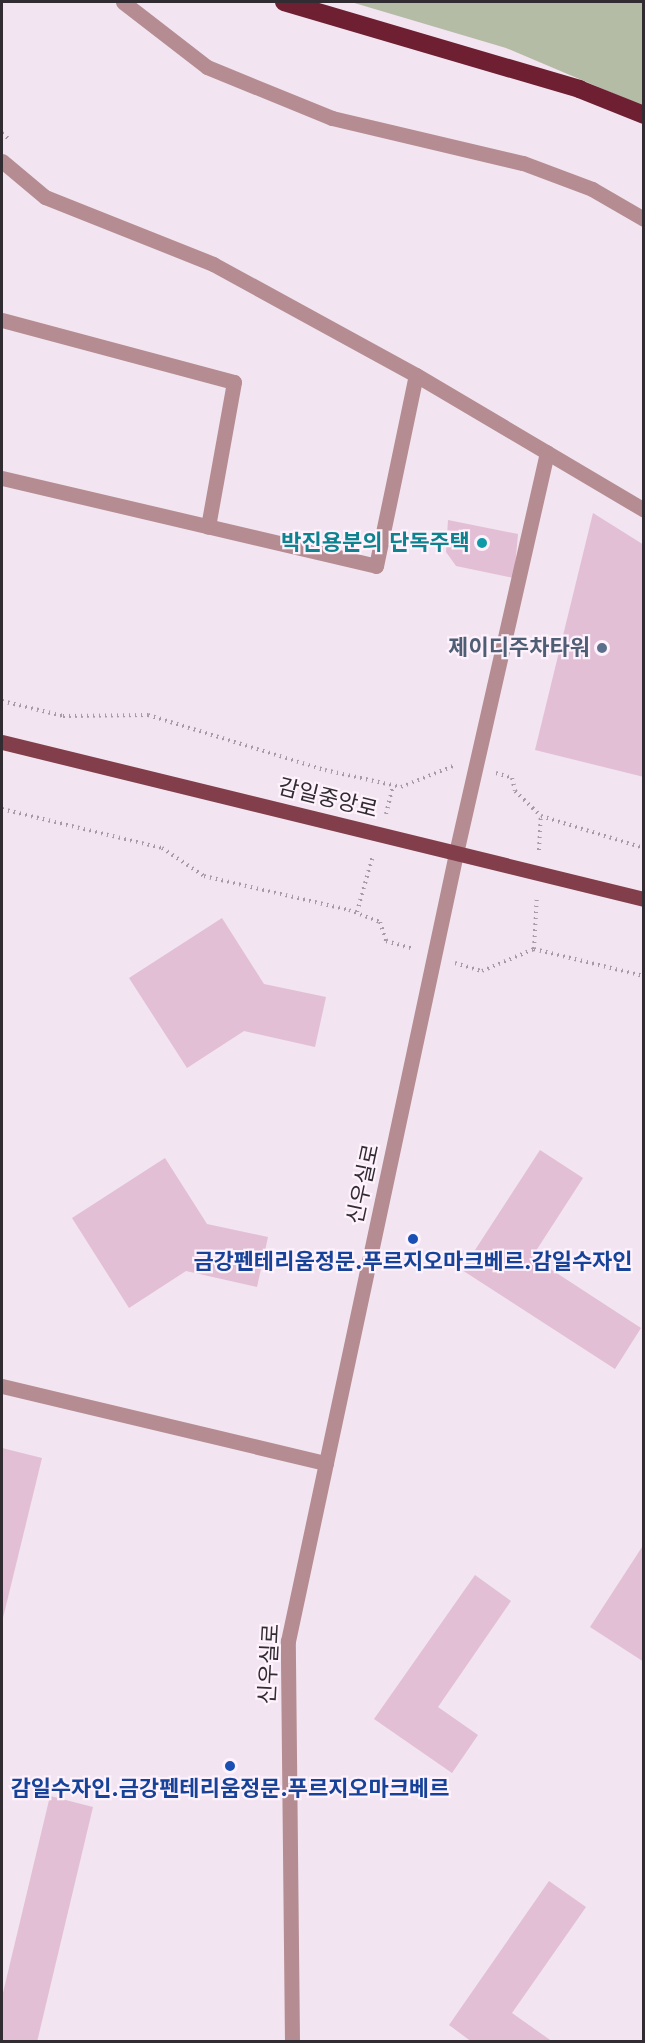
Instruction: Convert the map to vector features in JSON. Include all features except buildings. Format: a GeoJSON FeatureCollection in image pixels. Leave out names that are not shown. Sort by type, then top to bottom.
{"type":"FeatureCollection","features":[{"type":"Feature","properties":{"kind":"highway"},"geometry":{"type":"LineString","coordinates":[[284,2],[579,89],[644,115]]}},
{"type":"Feature","properties":{"kind":"main road","name":"감일중앙로"},"geometry":{"type":"LineString","coordinates":[[2,742],[644,899]]}},
{"type":"Feature","properties":{"kind":"street"},"geometry":{"type":"LineString","coordinates":[[123,2],[207,67],[332,118],[523,163],[592,189],[644,219]]}},
{"type":"Feature","properties":{"kind":"street"},"geometry":{"type":"LineString","coordinates":[[2,161],[45,197],[213,264],[416,375],[644,510]]}},
{"type":"Feature","properties":{"kind":"street"},"geometry":{"type":"LineString","coordinates":[[2,320],[234,382],[208,527]]}},
{"type":"Feature","properties":{"kind":"street"},"geometry":{"type":"LineString","coordinates":[[2,478],[376,566],[416,375]]}},
{"type":"Feature","properties":{"kind":"street","name":"신우실로"},"geometry":{"type":"LineString","coordinates":[[292,2042],[288,1641],[456,853],[547,452]]}},
{"type":"Feature","properties":{"kind":"street"},"geometry":{"type":"LineString","coordinates":[[2,1386],[326,1463]]}},
{"type":"Feature","properties":{"kind":"path"},"geometry":{"type":"LineString","coordinates":[[2,701],[63,716],[148,715],[325,770],[401,787],[460,762],[512,778],[515,791],[541,816],[644,848]]}},
{"type":"Feature","properties":{"kind":"path"},"geometry":{"type":"LineString","coordinates":[[2,809],[162,848],[204,876],[349,910],[380,922],[386,941],[482,971],[534,949],[644,976]]}},
{"type":"Feature","properties":{"kind":"green space"},"geometry":{"type":"Polygon","coordinates":[[[351,2],[643,2],[643,106],[506,48],[351,2]]]}},
{"type":"Feature","properties":{"kind":"place","name":"박진용분의 단독주택"},"geometry":{"type":"Point","coordinates":[482,543]}},
{"type":"Feature","properties":{"kind":"place","name":"제이디주차타워"},"geometry":{"type":"Point","coordinates":[602,648]}},
{"type":"Feature","properties":{"kind":"place","name":"금강펜테리움정문.푸르지오마크베르.감일수자인"},"geometry":{"type":"Point","coordinates":[413,1239]}},
{"type":"Feature","properties":{"kind":"place","name":"감일수자인.금강펜테리움정문.푸르지오마크베르"},"geometry":{"type":"Point","coordinates":[230,1766]}}]}
